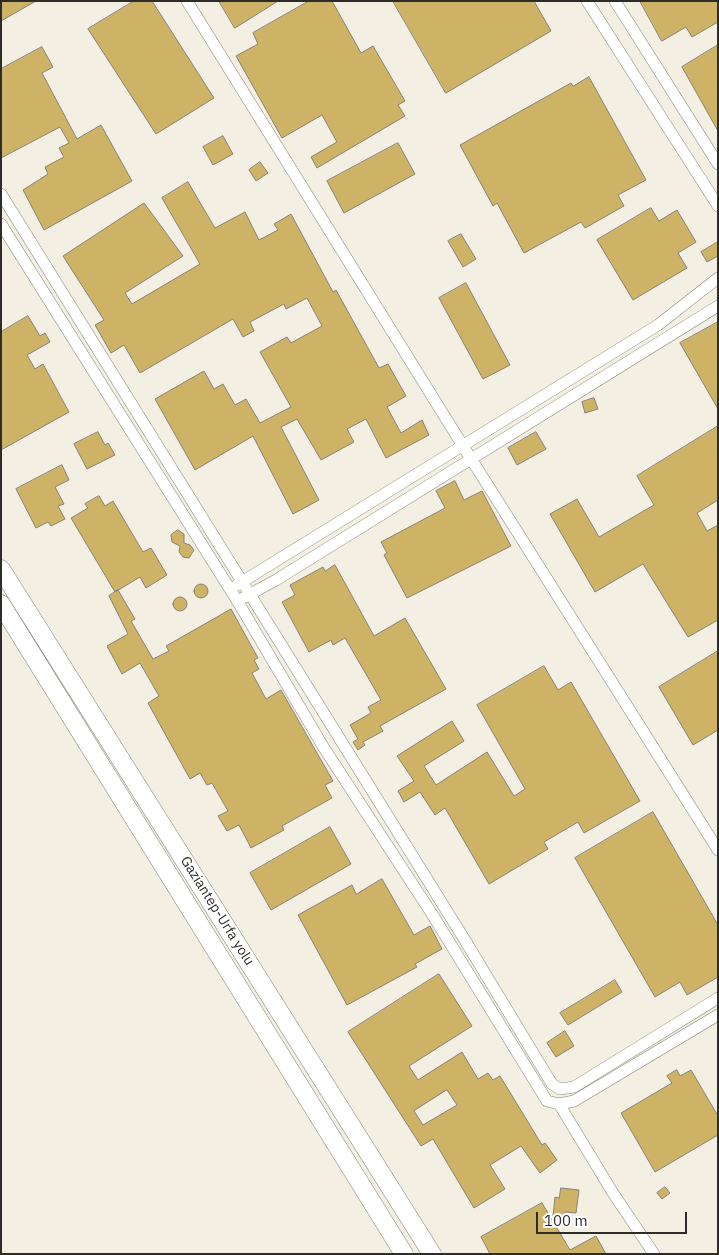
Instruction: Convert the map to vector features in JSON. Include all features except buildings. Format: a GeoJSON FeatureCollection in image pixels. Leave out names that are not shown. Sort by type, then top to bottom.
{"type":"FeatureCollection","features":[{"type":"Feature","properties":{"kind":"highway","name":"Gaziantep-Urfa yolu"},"geometry":{"type":"LineString","coordinates":[[1,569],[432,1254]]}},
{"type":"Feature","properties":{"kind":"highway","name":"Gaziantep-Urfa yolu"},"geometry":{"type":"LineString","coordinates":[[1,604],[404,1254]]}},
{"type":"Feature","properties":{"kind":"street"},"geometry":{"type":"LineString","coordinates":[[187,1],[471,459],[684,799],[718,850]]}},
{"type":"Feature","properties":{"kind":"street"},"geometry":{"type":"LineString","coordinates":[[587,1],[718,206]]}},
{"type":"Feature","properties":{"kind":"street"},"geometry":{"type":"LineString","coordinates":[[615,1],[718,164]]}},
{"type":"Feature","properties":{"kind":"street"},"geometry":{"type":"LineString","coordinates":[[1,194],[552,1084],[560,1089],[574,1087],[718,998]]}},
{"type":"Feature","properties":{"kind":"street"},"geometry":{"type":"LineString","coordinates":[[1,224],[57,310],[228,590],[238,602],[324,748],[432,914],[547,1100],[559,1104],[574,1101],[718,1015]]}},
{"type":"Feature","properties":{"kind":"street"},"geometry":{"type":"LineString","coordinates":[[228,590],[658,325],[718,278]]}},
{"type":"Feature","properties":{"kind":"street"},"geometry":{"type":"LineString","coordinates":[[238,602],[249,593],[276,580],[718,306]]}},
{"type":"Feature","properties":{"kind":"street"},"geometry":{"type":"LineString","coordinates":[[559,1104],[612,1193],[654,1254]]}}]}
